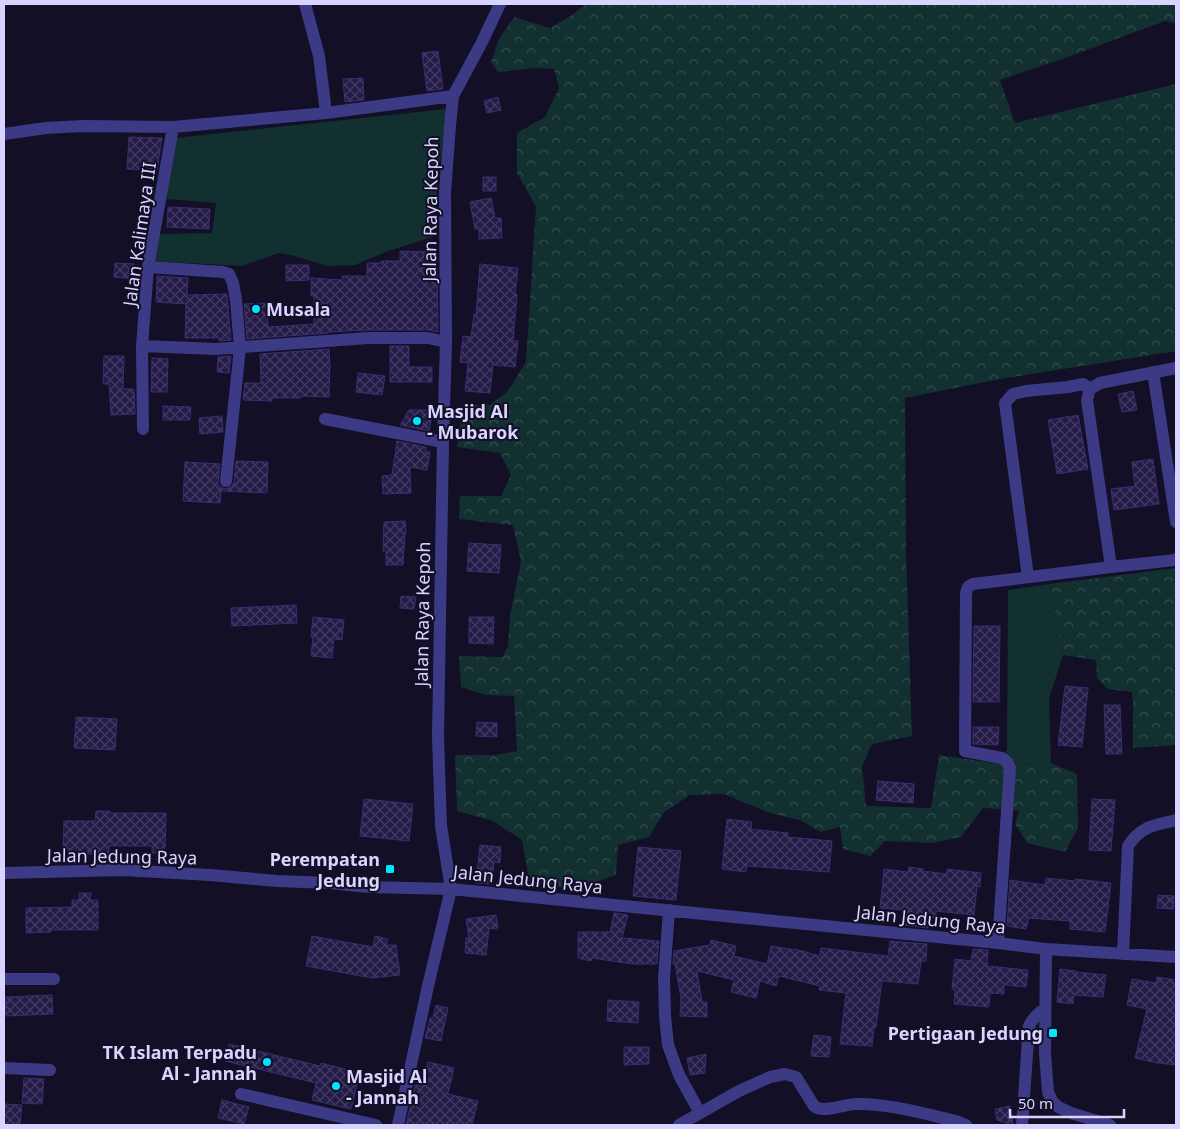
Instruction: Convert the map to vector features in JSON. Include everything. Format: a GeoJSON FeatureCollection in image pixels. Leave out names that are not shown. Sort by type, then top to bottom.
{"type":"FeatureCollection","features":[{"type":"Feature","properties":{"kind":"street"},"geometry":{"type":"LineString","coordinates":[[305,4],[319,56],[326,113]]}},
{"type":"Feature","properties":{"kind":"street"},"geometry":{"type":"LineString","coordinates":[[4,134],[46,128],[83,126],[173,126],[326,113],[453,96],[500,4]]}},
{"type":"Feature","properties":{"kind":"street","name":"Jalan Raya Kepoh"},"geometry":{"type":"LineString","coordinates":[[398,1125],[451,889],[441,826],[438,737],[446,342],[444,192],[453,96]]}},
{"type":"Feature","properties":{"kind":"street","name":"Jalan Kalimaya III"},"geometry":{"type":"LineString","coordinates":[[143,429],[142,346],[148,267],[173,126]]}},
{"type":"Feature","properties":{"kind":"street"},"geometry":{"type":"LineString","coordinates":[[148,267],[222,272],[229,274],[233,283],[240,348],[226,481]]}},
{"type":"Feature","properties":{"kind":"street"},"geometry":{"type":"LineString","coordinates":[[142,346],[216,349],[368,338],[428,338],[446,342]]}},
{"type":"Feature","properties":{"kind":"street"},"geometry":{"type":"LineString","coordinates":[[1111,568],[1087,400],[1090,389],[1100,383],[1176,368]]}},
{"type":"Feature","properties":{"kind":"street"},"geometry":{"type":"LineString","coordinates":[[1153,372],[1176,522]]}},
{"type":"Feature","properties":{"kind":"street"},"geometry":{"type":"LineString","coordinates":[[1028,577],[1005,403],[1013,394],[1026,391],[1083,384],[1090,389]]}},
{"type":"Feature","properties":{"kind":"street"},"geometry":{"type":"LineString","coordinates":[[325,419],[443,442]]}},
{"type":"Feature","properties":{"kind":"street"},"geometry":{"type":"LineString","coordinates":[[998,943],[1010,768],[1002,758],[965,751],[966,593],[968,588],[973,584],[1176,559]]}},
{"type":"Feature","properties":{"kind":"street"},"geometry":{"type":"LineString","coordinates":[[1123,954],[1128,846],[1139,833],[1147,828],[1176,820]]}},
{"type":"Feature","properties":{"kind":"street","name":"Jalan Jedung Raya"},"geometry":{"type":"LineString","coordinates":[[4,873],[123,870],[369,887],[451,889],[1046,949],[1176,957]]}},
{"type":"Feature","properties":{"kind":"street"},"geometry":{"type":"LineString","coordinates":[[670,910],[664,978],[668,1046],[679,1075],[700,1113]]}},
{"type":"Feature","properties":{"kind":"street"},"geometry":{"type":"LineString","coordinates":[[1046,949],[1045,1053],[1048,1092],[1058,1107],[1110,1125]]}},
{"type":"Feature","properties":{"kind":"street"},"geometry":{"type":"LineString","coordinates":[[4,979],[54,979]]}},
{"type":"Feature","properties":{"kind":"street"},"geometry":{"type":"LineString","coordinates":[[1022,1125],[1029,1026],[1033,1019],[1045,1008]]}},
{"type":"Feature","properties":{"kind":"street"},"geometry":{"type":"LineString","coordinates":[[4,1068],[50,1070]]}},
{"type":"Feature","properties":{"kind":"street"},"geometry":{"type":"LineString","coordinates":[[679,1125],[747,1088],[770,1077],[784,1074],[796,1077],[817,1109],[822,1110],[853,1104],[874,1104],[956,1121],[966,1125]]}},
{"type":"Feature","properties":{"kind":"street"},"geometry":{"type":"LineString","coordinates":[[241,1094],[376,1125]]}},
{"type":"Feature","properties":{"kind":"green space"},"geometry":{"type":"Polygon","coordinates":[[[586,4],[1176,4],[1176,23],[1165,21],[1000,80],[1015,123],[1176,84],[1176,351],[1000,379],[905,398],[906,552],[912,736],[872,744],[862,766],[866,806],[931,808],[939,755],[1001,764],[1051,763],[1077,774],[1078,828],[1065,852],[1027,843],[1015,824],[1019,810],[983,808],[961,837],[932,843],[885,841],[870,856],[843,849],[840,827],[821,832],[800,820],[770,813],[724,794],[690,795],[664,812],[649,837],[618,845],[616,875],[573,890],[529,881],[522,840],[493,821],[457,811],[455,755],[496,755],[517,751],[514,696],[486,695],[461,687],[459,656],[503,657],[508,646],[510,615],[521,562],[513,525],[459,519],[460,496],[501,496],[511,475],[500,453],[457,447],[463,405],[490,405],[508,391],[526,362],[536,207],[517,173],[517,133],[545,117],[559,88],[554,69],[534,68],[498,72],[491,62],[499,39],[514,17],[550,28],[586,4]]]}},
{"type":"Feature","properties":{"kind":"green space"},"geometry":{"type":"Polygon","coordinates":[[[446,109],[432,237],[388,251],[355,265],[327,266],[279,253],[242,266],[151,261],[159,234],[212,233],[216,203],[166,199],[175,138],[446,109]]]}},
{"type":"Feature","properties":{"kind":"green space"},"geometry":{"type":"Polygon","coordinates":[[[1176,568],[1176,745],[1133,748],[1132,692],[1108,689],[1097,678],[1096,660],[1063,655],[1050,584],[1176,568]]]}},
{"type":"Feature","properties":{"kind":"green space"},"geometry":{"type":"Polygon","coordinates":[[[1050,584],[1063,655],[1049,699],[1051,763],[1001,764],[1007,750],[1008,590],[1050,584]]]}},
{"type":"Feature","properties":{"kind":"building"},"geometry":{"type":"Polygon","coordinates":[[[438,51],[443,89],[427,91],[422,53],[438,51]]]}},
{"type":"Feature","properties":{"kind":"building"},"geometry":{"type":"Polygon","coordinates":[[[363,78],[364,100],[345,102],[343,79],[363,78]]]}},
{"type":"Feature","properties":{"kind":"building"},"geometry":{"type":"Polygon","coordinates":[[[498,97],[501,110],[487,113],[484,101],[498,97]]]}},
{"type":"Feature","properties":{"kind":"building"},"geometry":{"type":"Polygon","coordinates":[[[129,137],[162,138],[157,170],[127,169],[129,137]]]}},
{"type":"Feature","properties":{"kind":"building"},"geometry":{"type":"Polygon","coordinates":[[[483,177],[496,177],[496,191],[483,191],[483,177]]]}},
{"type":"Feature","properties":{"kind":"building"},"geometry":{"type":"Polygon","coordinates":[[[491,198],[495,218],[501,218],[502,238],[479,239],[479,229],[475,229],[470,202],[491,198]]]}},
{"type":"Feature","properties":{"kind":"building"},"geometry":{"type":"Polygon","coordinates":[[[168,207],[210,209],[209,229],[167,227],[168,207]]]}},
{"type":"Feature","properties":{"kind":"building"},"geometry":{"type":"Polygon","coordinates":[[[400,251],[437,252],[438,332],[428,330],[367,330],[247,339],[244,304],[266,303],[268,327],[314,324],[314,296],[311,296],[311,278],[342,280],[342,276],[367,276],[367,263],[400,261],[400,251]]]}},
{"type":"Feature","properties":{"kind":"building"},"geometry":{"type":"Polygon","coordinates":[[[115,263],[134,264],[134,279],[114,277],[115,263]]]}},
{"type":"Feature","properties":{"kind":"building"},"geometry":{"type":"Polygon","coordinates":[[[480,264],[518,268],[513,341],[518,341],[515,367],[493,365],[490,393],[465,391],[468,363],[460,362],[463,336],[471,337],[474,314],[476,315],[480,264]]]}},
{"type":"Feature","properties":{"kind":"building"},"geometry":{"type":"Polygon","coordinates":[[[286,265],[309,265],[309,280],[286,281],[286,265]]]}},
{"type":"Feature","properties":{"kind":"building"},"geometry":{"type":"Polygon","coordinates":[[[157,276],[188,278],[187,295],[227,294],[231,340],[219,341],[219,338],[185,338],[186,304],[156,302],[157,276]]]}},
{"type":"Feature","properties":{"kind":"building"},"geometry":{"type":"Polygon","coordinates":[[[390,346],[409,346],[409,367],[432,367],[432,382],[390,382],[390,346]]]}},
{"type":"Feature","properties":{"kind":"building"},"geometry":{"type":"Polygon","coordinates":[[[329,349],[329,397],[272,398],[272,401],[243,400],[245,383],[261,383],[260,354],[329,349]]]}},
{"type":"Feature","properties":{"kind":"building"},"geometry":{"type":"Polygon","coordinates":[[[104,356],[124,356],[123,389],[134,389],[135,414],[111,415],[109,384],[103,384],[104,356]]]}},
{"type":"Feature","properties":{"kind":"building"},"geometry":{"type":"Polygon","coordinates":[[[231,356],[229,373],[217,372],[218,357],[231,356]]]}},
{"type":"Feature","properties":{"kind":"building"},"geometry":{"type":"Polygon","coordinates":[[[152,358],[168,359],[167,392],[151,392],[152,358]]]}},
{"type":"Feature","properties":{"kind":"building"},"geometry":{"type":"Polygon","coordinates":[[[358,373],[385,376],[382,395],[356,392],[358,373]]]}},
{"type":"Feature","properties":{"kind":"building"},"geometry":{"type":"Polygon","coordinates":[[[1133,391],[1137,410],[1122,412],[1118,394],[1133,391]]]}},
{"type":"Feature","properties":{"kind":"building"},"geometry":{"type":"Polygon","coordinates":[[[163,406],[191,407],[190,420],[163,420],[163,406]]]}},
{"type":"Feature","properties":{"kind":"building","name":"Masjid Al - Mubarok"},"geometry":{"type":"Polygon","coordinates":[[[409,410],[433,410],[429,431],[400,425],[409,410]]]}},
{"type":"Feature","properties":{"kind":"building"},"geometry":{"type":"Polygon","coordinates":[[[1078,415],[1088,469],[1057,474],[1048,420],[1078,415]]]}},
{"type":"Feature","properties":{"kind":"building"},"geometry":{"type":"Polygon","coordinates":[[[222,416],[223,432],[200,434],[199,418],[222,416]]]}},
{"type":"Feature","properties":{"kind":"building"},"geometry":{"type":"Polygon","coordinates":[[[397,441],[426,447],[426,452],[430,452],[427,470],[410,467],[411,493],[383,494],[382,476],[392,475],[397,441]]]}},
{"type":"Feature","properties":{"kind":"building"},"geometry":{"type":"Polygon","coordinates":[[[1153,459],[1159,504],[1114,510],[1111,489],[1135,486],[1132,462],[1153,459]]]}},
{"type":"Feature","properties":{"kind":"building"},"geometry":{"type":"Polygon","coordinates":[[[236,461],[268,462],[267,493],[221,491],[220,503],[183,501],[185,462],[220,464],[218,484],[226,489],[232,486],[234,482],[236,461]]]}},
{"type":"Feature","properties":{"kind":"building"},"geometry":{"type":"Polygon","coordinates":[[[405,521],[406,534],[403,565],[386,565],[386,551],[383,551],[384,522],[405,521]]]}},
{"type":"Feature","properties":{"kind":"building"},"geometry":{"type":"Polygon","coordinates":[[[469,543],[501,545],[499,573],[467,571],[469,543]]]}},
{"type":"Feature","properties":{"kind":"building"},"geometry":{"type":"Polygon","coordinates":[[[401,596],[416,597],[414,609],[400,608],[401,596]]]}},
{"type":"Feature","properties":{"kind":"building"},"geometry":{"type":"Polygon","coordinates":[[[296,605],[297,623],[232,626],[231,608],[296,605]]]}},
{"type":"Feature","properties":{"kind":"building"},"geometry":{"type":"Polygon","coordinates":[[[313,617],[344,620],[342,640],[334,639],[332,658],[311,656],[313,617]]]}},
{"type":"Feature","properties":{"kind":"building"},"geometry":{"type":"Polygon","coordinates":[[[469,617],[494,617],[493,644],[469,643],[469,617]]]}},
{"type":"Feature","properties":{"kind":"building"},"geometry":{"type":"Polygon","coordinates":[[[974,626],[1000,626],[999,702],[973,702],[974,626]]]}},
{"type":"Feature","properties":{"kind":"building"},"geometry":{"type":"Polygon","coordinates":[[[1065,686],[1088,688],[1082,747],[1058,745],[1065,686]]]}},
{"type":"Feature","properties":{"kind":"building"},"geometry":{"type":"Polygon","coordinates":[[[1104,705],[1120,705],[1122,754],[1106,754],[1104,705]]]}},
{"type":"Feature","properties":{"kind":"building"},"geometry":{"type":"Polygon","coordinates":[[[76,717],[117,719],[115,750],[74,748],[76,717]]]}},
{"type":"Feature","properties":{"kind":"building"},"geometry":{"type":"Polygon","coordinates":[[[477,722],[497,723],[497,737],[476,736],[477,722]]]}},
{"type":"Feature","properties":{"kind":"building"},"geometry":{"type":"Polygon","coordinates":[[[973,727],[999,727],[998,745],[973,744],[973,727]]]}},
{"type":"Feature","properties":{"kind":"building"},"geometry":{"type":"Polygon","coordinates":[[[878,781],[914,784],[913,803],[876,800],[878,781]]]}},
{"type":"Feature","properties":{"kind":"building"},"geometry":{"type":"Polygon","coordinates":[[[364,799],[413,804],[409,841],[360,836],[364,799]]]}},
{"type":"Feature","properties":{"kind":"building"},"geometry":{"type":"Polygon","coordinates":[[[1092,799],[1115,800],[1111,851],[1089,850],[1092,799]]]}},
{"type":"Feature","properties":{"kind":"building"},"geometry":{"type":"Polygon","coordinates":[[[96,811],[110,811],[110,813],[166,813],[165,853],[152,853],[152,846],[109,846],[109,859],[94,859],[94,854],[63,854],[64,821],[95,821],[96,811]]]}},
{"type":"Feature","properties":{"kind":"building"},"geometry":{"type":"Polygon","coordinates":[[[727,819],[752,822],[751,829],[788,833],[788,837],[832,841],[829,872],[747,866],[746,872],[722,869],[727,819]]]}},
{"type":"Feature","properties":{"kind":"building"},"geometry":{"type":"Polygon","coordinates":[[[480,845],[501,847],[500,863],[494,862],[492,884],[476,883],[480,845]]]}},
{"type":"Feature","properties":{"kind":"building"},"geometry":{"type":"Polygon","coordinates":[[[638,847],[681,851],[676,900],[633,896],[638,847]]]}},
{"type":"Feature","properties":{"kind":"building"},"geometry":{"type":"Polygon","coordinates":[[[909,867],[947,874],[947,869],[981,873],[980,887],[977,886],[974,915],[936,911],[936,918],[929,917],[928,928],[903,925],[904,910],[880,908],[884,869],[908,872],[909,867]]]}},
{"type":"Feature","properties":{"kind":"building"},"geometry":{"type":"Polygon","coordinates":[[[1046,878],[1111,883],[1105,932],[1070,929],[1070,921],[1029,918],[1026,929],[1007,926],[1010,880],[1045,885],[1046,878]]]}},
{"type":"Feature","properties":{"kind":"building"},"geometry":{"type":"Polygon","coordinates":[[[79,893],[91,893],[90,900],[98,900],[98,930],[51,930],[51,932],[26,933],[26,908],[72,907],[72,900],[79,900],[79,893]]]}},
{"type":"Feature","properties":{"kind":"building"},"geometry":{"type":"Polygon","coordinates":[[[1158,895],[1174,896],[1173,909],[1157,908],[1158,895]]]}},
{"type":"Feature","properties":{"kind":"building"},"geometry":{"type":"Polygon","coordinates":[[[614,913],[628,915],[622,938],[659,941],[657,964],[632,964],[592,958],[591,961],[578,958],[578,932],[610,932],[614,913]]]}},
{"type":"Feature","properties":{"kind":"building"},"geometry":{"type":"Polygon","coordinates":[[[496,915],[498,928],[489,929],[486,955],[465,953],[466,938],[469,938],[466,919],[496,915]]]}},
{"type":"Feature","properties":{"kind":"building"},"geometry":{"type":"Polygon","coordinates":[[[312,936],[373,947],[375,936],[388,939],[386,945],[396,945],[400,975],[372,978],[306,966],[312,936]]]}},
{"type":"Feature","properties":{"kind":"building"},"geometry":{"type":"Polygon","coordinates":[[[711,940],[736,946],[734,956],[767,964],[771,946],[795,949],[820,956],[821,948],[888,956],[890,941],[927,944],[926,961],[921,961],[918,984],[882,981],[872,1046],[840,1044],[846,993],[819,990],[820,986],[779,976],[776,986],[760,981],[756,998],[731,992],[734,980],[697,971],[702,1002],[707,1002],[707,1017],[680,1016],[681,998],[675,964],[673,964],[674,951],[710,945],[711,940]]]}},
{"type":"Feature","properties":{"kind":"building"},"geometry":{"type":"Polygon","coordinates":[[[973,949],[988,950],[987,966],[1028,970],[1026,987],[1004,985],[1004,994],[990,993],[989,1007],[954,1004],[955,990],[952,989],[955,959],[971,961],[973,949]]]}},
{"type":"Feature","properties":{"kind":"building"},"geometry":{"type":"Polygon","coordinates":[[[1060,969],[1106,975],[1103,997],[1074,995],[1073,1004],[1057,1002],[1060,969]]]}},
{"type":"Feature","properties":{"kind":"building"},"geometry":{"type":"Polygon","coordinates":[[[1157,977],[1176,980],[1176,1065],[1135,1058],[1147,1009],[1127,1005],[1132,979],[1156,983],[1157,977]]]}},
{"type":"Feature","properties":{"kind":"building"},"geometry":{"type":"Polygon","coordinates":[[[52,995],[53,1014],[6,1016],[5,997],[52,995]]]}},
{"type":"Feature","properties":{"kind":"building"},"geometry":{"type":"Polygon","coordinates":[[[608,1000],[639,1002],[638,1023],[607,1021],[608,1000]]]}},
{"type":"Feature","properties":{"kind":"building"},"geometry":{"type":"Polygon","coordinates":[[[436,1005],[448,1008],[441,1041],[425,1038],[430,1018],[433,1018],[436,1005]]]}},
{"type":"Feature","properties":{"kind":"building"},"geometry":{"type":"Polygon","coordinates":[[[814,1035],[831,1037],[829,1057],[811,1056],[814,1035]]]}},
{"type":"Feature","properties":{"kind":"building"},"geometry":{"type":"Polygon","coordinates":[[[229,1044],[320,1066],[321,1063],[360,1073],[351,1109],[312,1100],[316,1083],[225,1061],[229,1044]]]}},
{"type":"Feature","properties":{"kind":"building"},"geometry":{"type":"Polygon","coordinates":[[[624,1047],[649,1047],[649,1064],[624,1065],[624,1047]]]}},
{"type":"Feature","properties":{"kind":"building"},"geometry":{"type":"Polygon","coordinates":[[[706,1054],[705,1073],[690,1075],[687,1058],[706,1054]]]}},
{"type":"Feature","properties":{"kind":"building"},"geometry":{"type":"Polygon","coordinates":[[[428,1062],[454,1068],[448,1094],[478,1101],[472,1125],[406,1125],[415,1085],[422,1086],[428,1062]]]}},
{"type":"Feature","properties":{"kind":"building"},"geometry":{"type":"Polygon","coordinates":[[[24,1078],[44,1079],[42,1104],[22,1103],[24,1078]]]}},
{"type":"Feature","properties":{"kind":"building"},"geometry":{"type":"Polygon","coordinates":[[[222,1100],[249,1107],[244,1124],[218,1118],[222,1100]]]}},
{"type":"Feature","properties":{"kind":"building"},"geometry":{"type":"Polygon","coordinates":[[[5,1104],[22,1105],[20,1125],[4,1125],[5,1104]]]}},
{"type":"Feature","properties":{"kind":"building"},"geometry":{"type":"Polygon","coordinates":[[[1010,1106],[1013,1125],[997,1120],[995,1109],[1010,1106]]]}},
{"type":"Feature","properties":{"kind":"place","name":"Musala"},"geometry":{"type":"Point","coordinates":[256,309]}},
{"type":"Feature","properties":{"kind":"place","name":"Masjid Al - Mubarok"},"geometry":{"type":"Point","coordinates":[417,421]}},
{"type":"Feature","properties":{"kind":"place","name":"Perempatan Jedung"},"geometry":{"type":"Point","coordinates":[390,869]}},
{"type":"Feature","properties":{"kind":"place","name":"Pertigaan Jedung"},"geometry":{"type":"Point","coordinates":[1053,1033]}},
{"type":"Feature","properties":{"kind":"place","name":"TK Islam Terpadu Al - Jannah"},"geometry":{"type":"Point","coordinates":[267,1062]}},
{"type":"Feature","properties":{"kind":"place","name":"Masjid Al - Jannah"},"geometry":{"type":"Point","coordinates":[336,1086]}}]}
